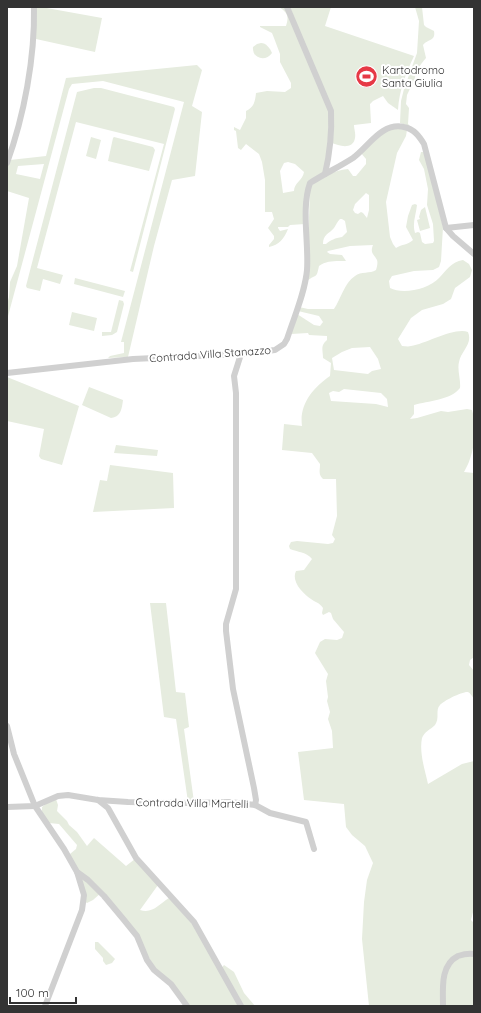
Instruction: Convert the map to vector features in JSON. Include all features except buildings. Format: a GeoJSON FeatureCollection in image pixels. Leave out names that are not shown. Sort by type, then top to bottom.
{"type":"FeatureCollection","features":[{"type":"Feature","properties":{"kind":"street"},"geometry":{"type":"LineString","coordinates":[[7,163],[21,121],[25,99],[32,49],[34,7]]}},
{"type":"Feature","properties":{"kind":"street"},"geometry":{"type":"LineString","coordinates":[[287,7],[331,111],[332,128],[330,156],[325,174]]}},
{"type":"Feature","properties":{"kind":"street","name":"Contrada Villa Stanazzo"},"geometry":{"type":"LineString","coordinates":[[7,373],[133,359],[242,354],[275,350],[284,344],[287,339],[305,282],[307,269],[306,205],[310,183],[338,168],[382,131],[393,126],[398,125],[407,127],[417,132],[424,144],[446,228]]}},
{"type":"Feature","properties":{"kind":"street"},"geometry":{"type":"LineString","coordinates":[[446,228],[474,225]]}},
{"type":"Feature","properties":{"kind":"street"},"geometry":{"type":"LineString","coordinates":[[446,228],[457,241],[474,254]]}},
{"type":"Feature","properties":{"kind":"street"},"geometry":{"type":"LineString","coordinates":[[242,354],[234,376],[236,400],[236,589],[226,624],[226,631],[233,690],[254,788],[256,800],[255,805]]}},
{"type":"Feature","properties":{"kind":"street"},"geometry":{"type":"LineString","coordinates":[[7,726],[14,754],[35,806],[64,849],[77,872],[84,895],[82,910],[45,1006]]}},
{"type":"Feature","properties":{"kind":"street","name":"Contrada Villa Martelli"},"geometry":{"type":"LineString","coordinates":[[35,806],[58,796],[68,795],[98,800],[190,803],[230,802],[255,805],[270,812],[306,822],[314,849]]}},
{"type":"Feature","properties":{"kind":"street"},"geometry":{"type":"LineString","coordinates":[[98,800],[108,808],[136,858],[194,922],[241,1006]]}},
{"type":"Feature","properties":{"kind":"street"},"geometry":{"type":"LineString","coordinates":[[7,807],[35,806]]}},
{"type":"Feature","properties":{"kind":"street"},"geometry":{"type":"LineString","coordinates":[[77,872],[88,880],[104,896],[124,920],[137,936],[146,960],[154,970],[171,984],[187,1006]]}},
{"type":"Feature","properties":{"kind":"street"},"geometry":{"type":"LineString","coordinates":[[443,1006],[444,978],[446,968],[455,958],[471,953]]}},
{"type":"Feature","properties":{"kind":"shaded area"},"geometry":{"type":"Polygon","coordinates":[[[35,7],[102,18],[95,52],[36,39],[35,7]]]}},
{"type":"Feature","properties":{"kind":"shaded area"},"geometry":{"type":"Polygon","coordinates":[[[279,7],[286,7],[330,110],[326,170],[308,184],[305,224],[278,227],[280,231],[288,229],[281,241],[276,245],[269,247],[274,239],[274,236],[268,228],[274,219],[272,212],[265,212],[265,180],[262,162],[259,154],[246,144],[241,150],[238,148],[236,131],[234,130],[234,127],[240,130],[246,118],[246,111],[254,104],[256,93],[267,91],[285,92],[291,88],[291,83],[280,62],[280,54],[272,33],[260,27],[286,26],[287,15],[279,7]],[[288,162],[284,163],[280,171],[283,193],[294,191],[295,186],[303,175],[304,172],[295,164],[288,162]]]}},
{"type":"Feature","properties":{"kind":"shaded area","name":"Kartodromo Santa Giulia"},"geometry":{"type":"Polygon","coordinates":[[[290,7],[331,7],[325,26],[414,56],[403,82],[398,110],[388,103],[383,96],[373,101],[370,104],[371,123],[354,125],[355,138],[354,142],[349,146],[342,146],[332,143],[331,111],[290,7]]]}},
{"type":"Feature","properties":{"kind":"shaded area"},"geometry":{"type":"Polygon","coordinates":[[[415,7],[422,7],[424,25],[434,31],[434,37],[423,45],[426,58],[417,70],[407,95],[406,104],[409,108],[408,124],[410,126],[400,123],[401,101],[417,53],[419,21],[415,7]]]}},
{"type":"Feature","properties":{"kind":"shaded area"},"geometry":{"type":"Polygon","coordinates":[[[261,43],[268,46],[272,53],[266,58],[257,57],[253,51],[253,47],[261,43]]]}},
{"type":"Feature","properties":{"kind":"shaded area"},"geometry":{"type":"Polygon","coordinates":[[[197,65],[202,70],[192,106],[202,112],[195,176],[172,180],[154,246],[128,357],[108,358],[110,356],[124,353],[124,342],[121,342],[184,102],[103,81],[72,84],[69,89],[7,320],[10,282],[17,266],[29,198],[7,191],[7,169],[10,160],[46,156],[66,78],[197,65]],[[44,164],[18,166],[16,174],[40,179],[44,164]]]}},
{"type":"Feature","properties":{"kind":"shaded area"},"geometry":{"type":"Polygon","coordinates":[[[101,88],[174,107],[175,109],[133,272],[130,271],[164,144],[76,122],[37,268],[63,275],[60,284],[43,279],[40,291],[27,288],[26,286],[77,92],[101,88]]]}},
{"type":"Feature","properties":{"kind":"shaded area"},"geometry":{"type":"Polygon","coordinates":[[[394,128],[407,130],[406,136],[397,153],[386,202],[390,237],[393,244],[396,248],[413,240],[406,227],[412,205],[415,204],[417,205],[414,222],[415,233],[420,233],[422,242],[425,244],[433,243],[434,241],[433,224],[427,205],[428,189],[424,169],[419,160],[421,152],[425,155],[443,227],[441,261],[439,267],[433,270],[414,271],[392,276],[389,281],[390,288],[409,291],[423,288],[435,282],[452,264],[463,260],[469,264],[472,270],[470,277],[455,288],[451,299],[443,304],[422,310],[411,318],[398,339],[402,346],[409,346],[417,345],[455,332],[468,332],[469,336],[468,344],[459,362],[458,368],[460,388],[445,398],[414,405],[414,414],[410,419],[441,411],[448,412],[467,409],[472,410],[475,425],[473,450],[464,472],[474,473],[474,657],[470,660],[469,665],[474,671],[474,699],[469,692],[465,692],[445,701],[440,705],[435,725],[423,736],[421,744],[428,784],[462,764],[474,761],[474,908],[471,920],[474,923],[474,1006],[369,1006],[362,939],[367,880],[373,863],[365,846],[352,835],[346,827],[344,804],[304,800],[298,752],[333,748],[332,731],[328,719],[330,712],[327,701],[326,681],[328,674],[315,653],[320,642],[325,639],[337,640],[342,638],[344,632],[333,619],[331,613],[329,612],[323,615],[322,606],[301,590],[296,583],[296,571],[304,570],[312,559],[305,554],[290,549],[289,546],[291,542],[297,541],[328,544],[333,543],[335,539],[332,535],[337,516],[336,479],[323,479],[321,477],[320,464],[312,453],[282,450],[284,424],[302,426],[303,411],[308,397],[330,376],[331,363],[323,358],[322,350],[323,344],[327,340],[327,336],[309,335],[308,333],[291,334],[297,314],[314,325],[320,326],[323,322],[319,316],[298,311],[299,307],[308,309],[334,309],[345,287],[351,279],[357,274],[376,270],[377,264],[377,260],[372,251],[373,245],[350,246],[328,251],[327,252],[330,254],[342,255],[346,261],[332,261],[322,264],[319,266],[317,275],[307,281],[310,187],[328,175],[338,171],[348,169],[353,176],[356,176],[366,164],[366,159],[361,153],[386,131],[394,128]],[[366,193],[355,204],[353,210],[355,213],[358,214],[361,212],[367,218],[369,210],[369,195],[366,193]],[[340,219],[334,228],[325,236],[323,244],[326,244],[333,239],[342,237],[347,232],[345,221],[342,219],[340,219]],[[370,347],[352,348],[332,358],[334,370],[368,374],[372,371],[381,369],[378,359],[370,347]],[[344,389],[339,392],[333,391],[329,393],[331,401],[376,404],[388,407],[387,399],[381,393],[344,389]]]}},
{"type":"Feature","properties":{"kind":"shaded area"},"geometry":{"type":"Polygon","coordinates":[[[91,137],[101,140],[96,159],[86,156],[91,137]]]}},
{"type":"Feature","properties":{"kind":"shaded area"},"geometry":{"type":"Polygon","coordinates":[[[114,137],[153,147],[155,150],[149,171],[108,161],[114,137]]]}},
{"type":"Feature","properties":{"kind":"shaded area"},"geometry":{"type":"Polygon","coordinates":[[[425,207],[430,228],[420,231],[417,220],[420,219],[419,217],[421,210],[425,207]]]}},
{"type":"Feature","properties":{"kind":"shaded area"},"geometry":{"type":"Polygon","coordinates":[[[75,278],[125,291],[123,297],[74,284],[75,278]]]}},
{"type":"Feature","properties":{"kind":"shaded area"},"geometry":{"type":"Polygon","coordinates":[[[119,300],[123,301],[124,304],[117,332],[112,335],[102,336],[102,332],[111,332],[119,300]]]}},
{"type":"Feature","properties":{"kind":"shaded area"},"geometry":{"type":"Polygon","coordinates":[[[72,312],[97,318],[94,331],[69,325],[72,312]]]}},
{"type":"Feature","properties":{"kind":"shaded area"},"geometry":{"type":"Polygon","coordinates":[[[7,377],[79,406],[62,465],[41,459],[39,456],[44,429],[7,421],[7,377]]]}},
{"type":"Feature","properties":{"kind":"shaded area"},"geometry":{"type":"Polygon","coordinates":[[[89,387],[123,400],[119,414],[111,418],[82,405],[89,387]]]}},
{"type":"Feature","properties":{"kind":"shaded area"},"geometry":{"type":"Polygon","coordinates":[[[116,445],[158,450],[157,456],[114,453],[116,445]]]}},
{"type":"Feature","properties":{"kind":"shaded area"},"geometry":{"type":"Polygon","coordinates":[[[110,465],[173,473],[174,508],[93,512],[100,480],[107,481],[110,465]]]}},
{"type":"Feature","properties":{"kind":"shaded area"},"geometry":{"type":"Polygon","coordinates":[[[150,603],[166,603],[176,692],[185,693],[189,727],[184,729],[194,802],[188,802],[176,719],[164,717],[150,603]]]}},
{"type":"Feature","properties":{"kind":"shaded area"},"geometry":{"type":"Polygon","coordinates":[[[56,799],[58,805],[57,811],[77,832],[87,846],[94,838],[126,866],[135,859],[158,885],[140,910],[152,910],[169,898],[194,926],[220,970],[224,965],[234,972],[244,993],[255,1006],[188,1006],[157,971],[143,948],[102,892],[87,903],[84,901],[70,854],[76,849],[77,845],[59,824],[49,823],[42,812],[42,807],[51,800],[56,799]]]}},
{"type":"Feature","properties":{"kind":"shaded area"},"geometry":{"type":"Polygon","coordinates":[[[95,942],[98,942],[115,959],[112,963],[106,965],[103,958],[95,949],[95,942]]]}},
{"type":"Feature","properties":{"kind":"place","name":"Kartodromo Santa Giulia"},"geometry":{"type":"Point","coordinates":[366,76]}}]}
